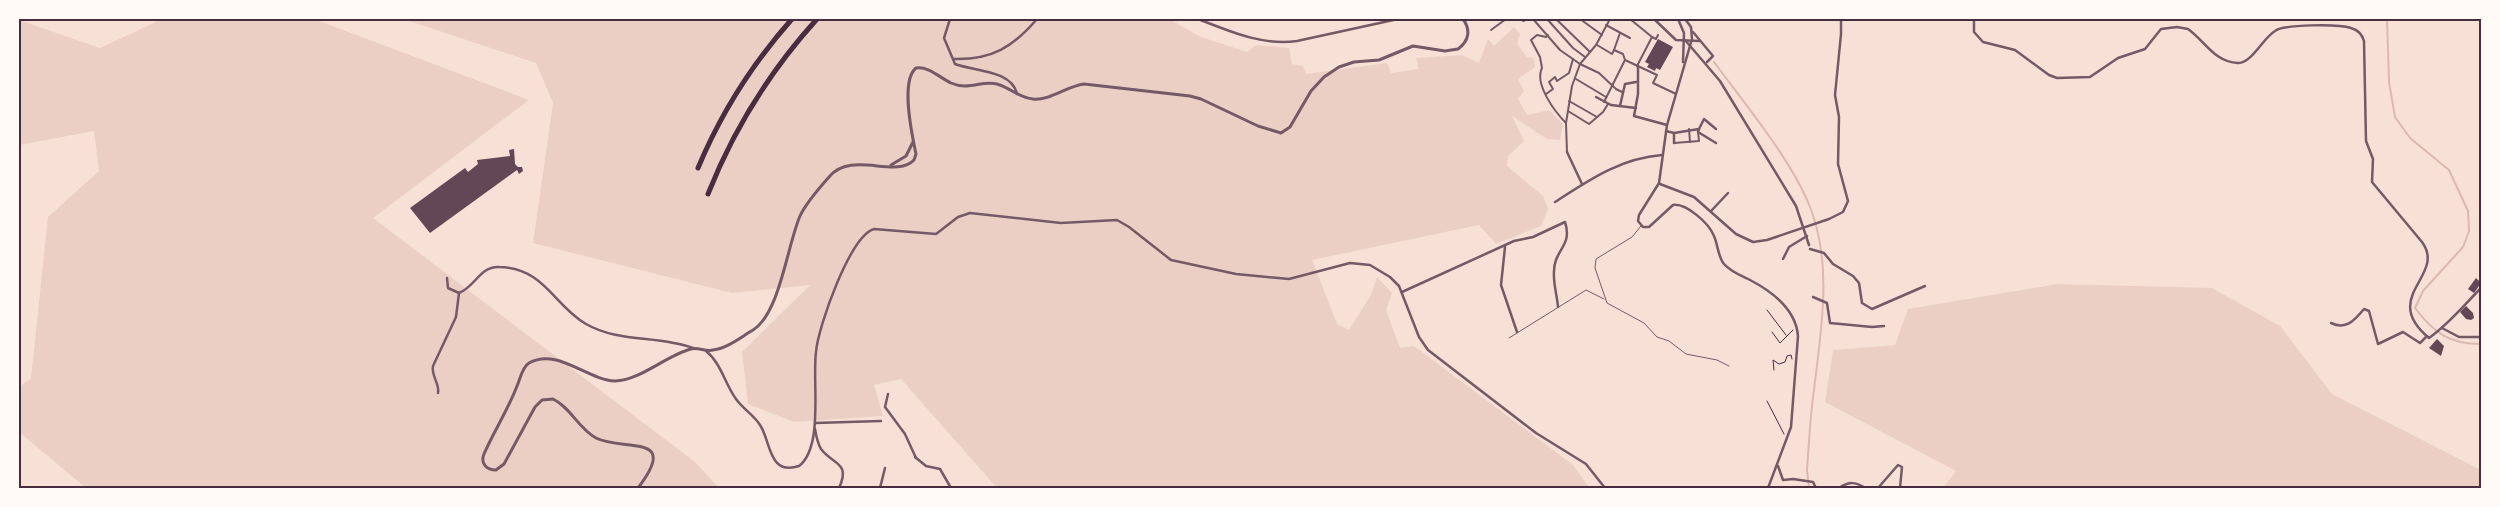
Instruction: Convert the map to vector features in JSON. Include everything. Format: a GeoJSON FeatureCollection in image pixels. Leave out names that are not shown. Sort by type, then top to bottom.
{"type":"FeatureCollection","features":[{"type":"Feature","properties":{"kind":"highway"},"geometry":{"type":"LineString","coordinates":[[698,168],[714,132],[738,89],[792,19]]}},
{"type":"Feature","properties":{"kind":"highway"},"geometry":{"type":"LineString","coordinates":[[708,194],[727,149],[754,101],[790,50],[817,19]]}},
{"type":"Feature","properties":{"kind":"street"},"geometry":{"type":"LineString","coordinates":[[950,19],[944,38],[955,64],[990,72],[1008,81],[1016,88],[1018,94]]}},
{"type":"Feature","properties":{"kind":"street"},"geometry":{"type":"LineString","coordinates":[[954,59],[976,60],[995,53],[1020,38],[1037,19]]}},
{"type":"Feature","properties":{"kind":"street"},"geometry":{"type":"LineString","coordinates":[[1198,19],[1256,40],[1280,43],[1397,19]]}},
{"type":"Feature","properties":{"kind":"street"},"geometry":{"type":"LineString","coordinates":[[706,351],[724,347],[763,322],[777,293],[788,249],[801,215],[833,172],[844,166],[906,166],[912,163],[916,154],[913,142],[908,88],[910,75],[916,68],[926,69],[959,86],[971,87],[996,84],[1018,94],[1038,99],[1070,86],[1091,84],[1190,96],[1201,99],[1267,130],[1281,133],[1290,127],[1311,91],[1330,72],[1349,64],[1379,60],[1413,46],[1445,51],[1458,49],[1468,35],[1468,28],[1463,19]]}},
{"type":"Feature","properties":{"kind":"street"},"geometry":{"type":"LineString","coordinates":[[1491,30],[1506,19]]}},
{"type":"Feature","properties":{"kind":"street"},"geometry":{"type":"LineString","coordinates":[[1522,21],[1531,19],[1560,50],[1580,64],[1599,73],[1612,83],[1616,89],[1622,92]]}},
{"type":"Feature","properties":{"kind":"street"},"geometry":{"type":"LineString","coordinates":[[1547,19],[1573,48],[1585,57]]}},
{"type":"Feature","properties":{"kind":"street"},"geometry":{"type":"LineString","coordinates":[[1556,19],[1560,20],[1589,51]]}},
{"type":"Feature","properties":{"kind":"street"},"geometry":{"type":"LineString","coordinates":[[1580,19],[1602,35]]}},
{"type":"Feature","properties":{"kind":"street"},"geometry":{"type":"LineString","coordinates":[[1582,184],[1567,152],[1566,123],[1569,101],[1580,64],[1596,45],[1610,19]]}},
{"type":"Feature","properties":{"kind":"street"},"geometry":{"type":"LineString","coordinates":[[1630,19],[1656,39],[1658,35]]}},
{"type":"Feature","properties":{"kind":"street"},"geometry":{"type":"LineString","coordinates":[[1654,19],[1676,40],[1692,39],[1700,41]]}},
{"type":"Feature","properties":{"kind":"street"},"geometry":{"type":"LineString","coordinates":[[1678,19],[1683,29],[1685,40],[1683,66]]}},
{"type":"Feature","properties":{"kind":"street"},"geometry":{"type":"LineString","coordinates":[[1685,19],[1692,31],[1713,56],[1706,62]]}},
{"type":"Feature","properties":{"kind":"street"},"geometry":{"type":"LineString","coordinates":[[1659,184],[1690,195],[1736,234],[1753,242],[1821,223],[1843,212],[1848,203],[1838,169],[1839,117],[1835,95],[1841,19]]}},
{"type":"Feature","properties":{"kind":"street"},"geometry":{"type":"LineString","coordinates":[[1974,19],[1974,32],[1983,42],[2011,49],[2049,75],[2060,78],[2090,76],[2118,58],[2145,49],[2156,33],[2164,28],[2186,28],[2215,55],[2240,63],[2248,60],[2262,42],[2282,28],[2341,26],[2358,31],[2364,41],[2366,141],[2373,159],[2372,179],[2376,188],[2426,249],[2427,262],[2409,309],[2413,322],[2429,338],[2441,329],[2481,288]]}},
{"type":"Feature","properties":{"kind":"street"},"geometry":{"type":"LineString","coordinates":[[1606,25],[1630,38]]}},
{"type":"Feature","properties":{"kind":"street"},"geometry":{"type":"LineString","coordinates":[[1692,31],[1691,44],[1667,126],[1659,184],[1639,215],[1638,221],[1641,226],[1652,226],[1673,205],[1680,205],[1687,209],[1711,230],[1725,265],[1775,296],[1789,310],[1798,336],[1791,427],[1778,466],[1768,488]]}},
{"type":"Feature","properties":{"kind":"street"},"geometry":{"type":"LineString","coordinates":[[1596,45],[1612,54],[1620,34]]}},
{"type":"Feature","properties":{"kind":"street"},"geometry":{"type":"LineString","coordinates":[[1548,35],[1538,36],[1531,40],[1540,57],[1542,68],[1539,74],[1541,85],[1555,112],[1566,123]]}},
{"type":"Feature","properties":{"kind":"street"},"geometry":{"type":"LineString","coordinates":[[1652,36],[1638,66],[1636,82],[1638,88],[1634,116],[1667,126]]}},
{"type":"Feature","properties":{"kind":"street"},"geometry":{"type":"LineString","coordinates":[[1685,40],[1691,44],[1720,81],[1796,206],[1810,247],[1824,253],[1833,264],[1853,276],[1859,283],[1862,303],[1872,309],[1884,306],[1893,299],[1925,286]]}},
{"type":"Feature","properties":{"kind":"street"},"geometry":{"type":"LineString","coordinates":[[1614,50],[1623,54],[1625,60],[1657,75],[1653,84],[1676,94]]}},
{"type":"Feature","properties":{"kind":"street"},"geometry":{"type":"LineString","coordinates":[[1546,94],[1553,89],[1548,82],[1555,77],[1557,81],[1569,73],[1573,59]]}},
{"type":"Feature","properties":{"kind":"street"},"geometry":{"type":"LineString","coordinates":[[1604,102],[1625,60]]}},
{"type":"Feature","properties":{"kind":"street"},"geometry":{"type":"LineString","coordinates":[[1575,79],[1606,98]]}},
{"type":"Feature","properties":{"kind":"street"},"geometry":{"type":"LineString","coordinates":[[1620,106],[1625,84],[1636,82]]}},
{"type":"Feature","properties":{"kind":"street"},"geometry":{"type":"LineString","coordinates":[[1596,97],[1608,104],[1636,108]]}},
{"type":"Feature","properties":{"kind":"street"},"geometry":{"type":"LineString","coordinates":[[1569,101],[1597,117]]}},
{"type":"Feature","properties":{"kind":"street"},"geometry":{"type":"LineString","coordinates":[[1568,111],[1589,124],[1608,104]]}},
{"type":"Feature","properties":{"kind":"street"},"geometry":{"type":"LineString","coordinates":[[1674,133],[1674,142],[1700,141],[1699,130],[1704,119],[1716,129]]}},
{"type":"Feature","properties":{"kind":"street"},"geometry":{"type":"LineString","coordinates":[[1666,131],[1674,133],[1689,129],[1699,130],[1716,143]]}},
{"type":"Feature","properties":{"kind":"street"},"geometry":{"type":"LineString","coordinates":[[1689,129],[1690,142]]}},
{"type":"Feature","properties":{"kind":"street"},"geometry":{"type":"LineString","coordinates":[[888,166],[903,160],[913,142]]}},
{"type":"Feature","properties":{"kind":"street"},"geometry":{"type":"LineString","coordinates":[[1555,202],[1598,174],[1610,171],[1635,159],[1662,156]]}},
{"type":"Feature","properties":{"kind":"street"},"geometry":{"type":"LineString","coordinates":[[1711,211],[1728,193]]}},
{"type":"Feature","properties":{"kind":"street"},"geometry":{"type":"LineString","coordinates":[[438,393],[433,366],[456,318],[459,293],[489,268],[501,267],[517,270],[543,283],[578,319],[596,329],[622,337],[682,344],[706,351],[713,356],[736,398],[761,427],[771,456],[777,463],[790,467],[802,464],[808,451],[815,423],[815,364],[819,333],[854,248],[863,234],[874,229],[936,234],[958,217],[970,213],[1061,223],[1111,219],[1126,224],[1166,257],[1182,264],[1236,274],[1289,279],[1350,263],[1363,262],[1377,268],[1390,276],[1402,292],[1419,337],[1428,350],[1536,433],[1586,464],[1605,488]]}},
{"type":"Feature","properties":{"kind":"street"},"geometry":{"type":"LineString","coordinates":[[1402,292],[1506,247],[1514,241],[1533,237],[1565,222],[1569,232],[1565,248],[1557,257],[1554,270],[1558,307]]}},
{"type":"Feature","properties":{"kind":"street"},"geometry":{"type":"LineString","coordinates":[[1782,259],[1789,247],[1807,236]]}},
{"type":"Feature","properties":{"kind":"street"},"geometry":{"type":"LineString","coordinates":[[1506,247],[1502,285],[1517,332]]}},
{"type":"Feature","properties":{"kind":"street"},"geometry":{"type":"LineString","coordinates":[[447,278],[448,288],[459,293]]}},
{"type":"Feature","properties":{"kind":"street"},"geometry":{"type":"LineString","coordinates":[[1813,297],[1827,303],[1830,323],[1872,327],[1884,326]]}},
{"type":"Feature","properties":{"kind":"street"},"geometry":{"type":"LineString","coordinates":[[2331,322],[2338,326],[2351,323],[2364,309],[2369,311],[2378,344],[2403,332],[2420,343],[2427,336]]}},
{"type":"Feature","properties":{"kind":"street"},"geometry":{"type":"LineString","coordinates":[[2441,329],[2460,337],[2481,337]]}},
{"type":"Feature","properties":{"kind":"street"},"geometry":{"type":"LineString","coordinates":[[638,488],[652,468],[653,459],[648,450],[641,445],[607,441],[594,437],[553,399],[547,398],[538,402],[501,468],[496,470],[487,468],[482,458],[527,364],[539,360],[554,360],[606,379],[618,381],[693,348]]}},
{"type":"Feature","properties":{"kind":"street"},"geometry":{"type":"LineString","coordinates":[[888,394],[885,407],[905,434],[916,458]]}},
{"type":"Feature","properties":{"kind":"street"},"geometry":{"type":"LineString","coordinates":[[815,423],[881,421]]}},
{"type":"Feature","properties":{"kind":"street"},"geometry":{"type":"LineString","coordinates":[[814,428],[820,448],[838,463],[842,470],[843,476],[838,488]]}},
{"type":"Feature","properties":{"kind":"street"},"geometry":{"type":"LineString","coordinates":[[910,450],[926,466],[940,469],[951,488]]}},
{"type":"Feature","properties":{"kind":"street"},"geometry":{"type":"LineString","coordinates":[[1878,488],[1898,465],[1902,467],[1900,488]]}},
{"type":"Feature","properties":{"kind":"street"},"geometry":{"type":"LineString","coordinates":[[1778,466],[1783,480],[1802,480],[1810,482],[1816,488]]}},
{"type":"Feature","properties":{"kind":"street"},"geometry":{"type":"LineString","coordinates":[[880,488],[885,468]]}},
{"type":"Feature","properties":{"kind":"street"},"geometry":{"type":"LineString","coordinates":[[1839,488],[1853,483],[1866,488]]}},
{"type":"Feature","properties":{"kind":"lane"},"geometry":{"type":"LineString","coordinates":[[1604,299],[1601,282],[1595,268],[1596,259],[1632,237],[1641,226]]}},
{"type":"Feature","properties":{"kind":"lane"},"geometry":{"type":"LineString","coordinates":[[1508,338],[1586,290],[1644,324],[1657,337],[1669,341],[1686,354],[1717,360],[1729,366]]}},
{"type":"Feature","properties":{"kind":"path"},"geometry":{"type":"LineString","coordinates":[[1767,310],[1787,336]]}},
{"type":"Feature","properties":{"kind":"path"},"geometry":{"type":"LineString","coordinates":[[1772,332],[1780,343],[1796,328]]}},
{"type":"Feature","properties":{"kind":"path"},"geometry":{"type":"LineString","coordinates":[[1774,370],[1773,360],[1779,364],[1785,362],[1787,356],[1791,354],[1792,360],[1796,360]]}},
{"type":"Feature","properties":{"kind":"path"},"geometry":{"type":"LineString","coordinates":[[1767,401],[1774,410],[1784,436],[1788,437]]}},
{"type":"Feature","properties":{"kind":"shaded area"},"geometry":{"type":"Polygon","coordinates":[[[162,19],[314,19],[529,100],[373,218],[695,462],[719,488],[86,488],[19,432],[19,387],[31,378],[48,217],[99,171],[94,131],[19,145],[19,20],[100,48],[162,19]]]}},
{"type":"Feature","properties":{"kind":"shaded area"},"geometry":{"type":"Polygon","coordinates":[[[403,19],[1169,19],[1201,37],[1247,52],[1256,45],[1289,48],[1292,64],[1303,66],[1306,74],[1387,63],[1391,73],[1419,69],[1416,58],[1462,55],[1479,63],[1488,39],[1494,46],[1514,27],[1520,34],[1517,44],[1527,57],[1534,58],[1535,67],[1518,79],[1524,91],[1518,99],[1527,115],[1549,110],[1563,124],[1560,140],[1547,139],[1512,116],[1524,141],[1508,156],[1507,166],[1543,196],[1548,209],[1541,226],[1496,244],[1479,225],[1312,260],[1337,324],[1349,330],[1371,295],[1377,277],[1392,293],[1386,310],[1400,348],[1414,346],[1573,465],[1588,486],[1584,488],[997,488],[901,379],[874,385],[883,416],[794,422],[748,404],[742,352],[810,285],[732,293],[533,243],[553,103],[536,63],[403,19]]]}},
{"type":"Feature","properties":{"kind":"shaded area"},"geometry":{"type":"Polygon","coordinates":[[[2058,284],[2212,288],[2280,326],[2332,394],[2481,470],[2481,488],[1943,488],[1956,471],[1825,402],[1833,350],[1895,345],[1908,309],[2058,284]]]}},
{"type":"Feature","properties":{"kind":"building"},"geometry":{"type":"Polygon","coordinates":[[[1658,39],[1673,47],[1660,70],[1656,68],[1655,71],[1647,67],[1649,64],[1645,62],[1658,39]]]}},
{"type":"Feature","properties":{"kind":"building"},"geometry":{"type":"Polygon","coordinates":[[[514,149],[515,164],[518,167],[522,167],[523,171],[519,174],[517,170],[430,233],[410,208],[465,168],[468,172],[478,164],[477,160],[510,156],[509,150],[514,149]]]}},
{"type":"Feature","properties":{"kind":"building"},"geometry":{"type":"Polygon","coordinates":[[[2476,278],[2481,283],[2474,293],[2468,289],[2476,278]]]}},
{"type":"Feature","properties":{"kind":"building"},"geometry":{"type":"Polygon","coordinates":[[[2466,306],[2473,313],[2474,318],[2471,320],[2466,319],[2460,312],[2466,306]]]}},
{"type":"Feature","properties":{"kind":"building"},"geometry":{"type":"Polygon","coordinates":[[[2437,339],[2444,346],[2441,356],[2429,348],[2437,339]]]}},
{"type":"Feature","properties":{"kind":"waterway"},"geometry":{"type":"LineString","coordinates":[[2387,19],[2389,82],[2395,117],[2410,138],[2449,170],[2468,211],[2469,231],[2463,247],[2423,291],[2415,308],[2429,324],[2443,335],[2460,342],[2481,344]]}},
{"type":"Feature","properties":{"kind":"waterway"},"geometry":{"type":"LineString","coordinates":[[1714,62],[1766,132],[1791,170],[1810,207],[1817,229],[1821,252],[1823,298],[1807,470],[1809,488]]}}]}
